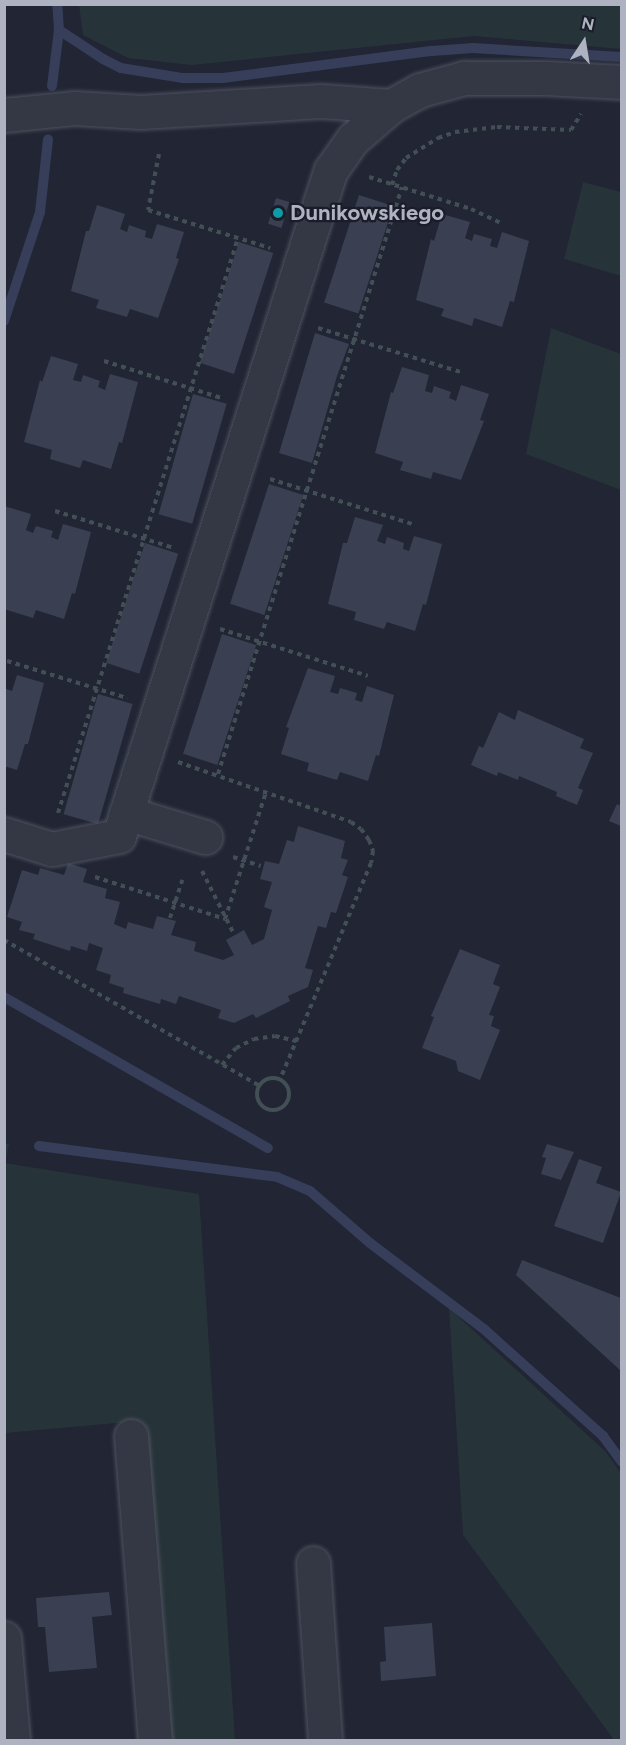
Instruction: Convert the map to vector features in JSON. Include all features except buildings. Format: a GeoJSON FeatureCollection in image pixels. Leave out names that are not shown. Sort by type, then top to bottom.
{"type":"FeatureCollection","features":[{"type":"Feature","properties":{"kind":"street"},"geometry":{"type":"LineString","coordinates":[[122,824],[302,258],[334,167],[353,139],[391,106],[420,90],[464,78],[546,78],[621,82]]}},
{"type":"Feature","properties":{"kind":"street"},"geometry":{"type":"LineString","coordinates":[[4,115],[74,108],[141,112],[321,101],[391,106]]}},
{"type":"Feature","properties":{"kind":"street"},"geometry":{"type":"LineString","coordinates":[[4,834],[52,849],[122,824],[202,850]]}},
{"type":"Feature","properties":{"kind":"street"},"geometry":{"type":"LineString","coordinates":[[131,1436],[155,1740]]}},
{"type":"Feature","properties":{"kind":"street"},"geometry":{"type":"LineString","coordinates":[[313,1563],[325,1740]]}},
{"type":"Feature","properties":{"kind":"street"},"geometry":{"type":"LineString","coordinates":[[4,1638],[12,1740]]}},
{"type":"Feature","properties":{"kind":"path"},"geometry":{"type":"LineString","coordinates":[[392,185],[397,170],[406,158],[438,138],[455,132],[497,127],[571,130],[586,106]]}},
{"type":"Feature","properties":{"kind":"path"},"geometry":{"type":"LineString","coordinates":[[159,154],[148,210],[302,258]]}},
{"type":"Feature","properties":{"kind":"path"},"geometry":{"type":"LineString","coordinates":[[334,167],[471,209],[501,223]]}},
{"type":"Feature","properties":{"kind":"path"},"geometry":{"type":"LineString","coordinates":[[218,774],[402,187]]}},
{"type":"Feature","properties":{"kind":"path"},"geometry":{"type":"LineString","coordinates":[[58,814],[238,238]]}},
{"type":"Feature","properties":{"kind":"path"},"geometry":{"type":"LineString","coordinates":[[283,317],[463,373]]}},
{"type":"Feature","properties":{"kind":"path"},"geometry":{"type":"LineString","coordinates":[[104,362],[254,409]]}},
{"type":"Feature","properties":{"kind":"path"},"geometry":{"type":"LineString","coordinates":[[236,468],[415,525]]}},
{"type":"Feature","properties":{"kind":"path"},"geometry":{"type":"LineString","coordinates":[[55,510],[207,559]]}},
{"type":"Feature","properties":{"kind":"path"},"geometry":{"type":"LineString","coordinates":[[188,618],[368,676]]}},
{"type":"Feature","properties":{"kind":"path"},"geometry":{"type":"LineString","coordinates":[[7,661],[159,708]]}},
{"type":"Feature","properties":{"kind":"path"},"geometry":{"type":"LineString","coordinates":[[146,752],[218,774],[351,822],[361,829],[373,851],[371,863],[280,1080]]}},
{"type":"Feature","properties":{"kind":"path"},"geometry":{"type":"LineString","coordinates":[[225,919],[266,792]]}},
{"type":"Feature","properties":{"kind":"path"},"geometry":{"type":"LineString","coordinates":[[202,850],[225,919],[234,934]]}},
{"type":"Feature","properties":{"kind":"path"},"geometry":{"type":"LineString","coordinates":[[92,876],[225,919]]}},
{"type":"Feature","properties":{"kind":"path"},"geometry":{"type":"LineString","coordinates":[[170,918],[182,880]]}},
{"type":"Feature","properties":{"kind":"path"},"geometry":{"type":"LineString","coordinates":[[4,940],[260,1086]]}},
{"type":"Feature","properties":{"kind":"path"},"geometry":{"type":"LineString","coordinates":[[222,1065],[236,1048],[254,1039],[275,1036],[296,1041]]}},
{"type":"Feature","properties":{"kind":"path"},"geometry":{"type":"LineString","coordinates":[[271,1078],[280,1080],[289,1091],[287,1101],[280,1108],[271,1109],[262,1105],[258,1096],[260,1086],[271,1078]]}},
{"type":"Feature","properties":{"kind":"shaded area"},"geometry":{"type":"Polygon","coordinates":[[[79,5],[621,5],[621,49],[474,36],[192,65],[128,58],[83,35],[79,5]]]}},
{"type":"Feature","properties":{"kind":"shaded area"},"geometry":{"type":"Polygon","coordinates":[[[583,182],[621,192],[621,276],[564,259],[583,182]]]}},
{"type":"Feature","properties":{"kind":"shaded area"},"geometry":{"type":"Polygon","coordinates":[[[551,328],[621,354],[621,490],[526,454],[551,328]]]}},
{"type":"Feature","properties":{"kind":"shaded area"},"geometry":{"type":"Polygon","coordinates":[[[4,1144],[9,1144],[5,1163],[199,1194],[235,1740],[162,1740],[138,1421],[5,1433],[4,1144]]]}},
{"type":"Feature","properties":{"kind":"shaded area"},"geometry":{"type":"Polygon","coordinates":[[[449,1308],[606,1452],[621,1473],[621,1740],[614,1740],[463,1535],[449,1308]]]}},
{"type":"Feature","properties":{"kind":"waterway"},"geometry":{"type":"LineString","coordinates":[[52,86],[59,30],[57,4]]}},
{"type":"Feature","properties":{"kind":"waterway"},"geometry":{"type":"LineString","coordinates":[[59,30],[121,68],[183,78],[223,78],[432,51],[473,48],[622,57]]}},
{"type":"Feature","properties":{"kind":"waterway"},"geometry":{"type":"LineString","coordinates":[[4,321],[40,212],[48,139]]}},
{"type":"Feature","properties":{"kind":"waterway"},"geometry":{"type":"LineString","coordinates":[[4,997],[268,1148]]}},
{"type":"Feature","properties":{"kind":"waterway"},"geometry":{"type":"LineString","coordinates":[[39,1146],[277,1177],[310,1191],[370,1243],[485,1330],[603,1436],[622,1462]]}},
{"type":"Feature","properties":{"kind":"place","name":"Dunikowskiego"},"geometry":{"type":"Point","coordinates":[278,213]}}]}
